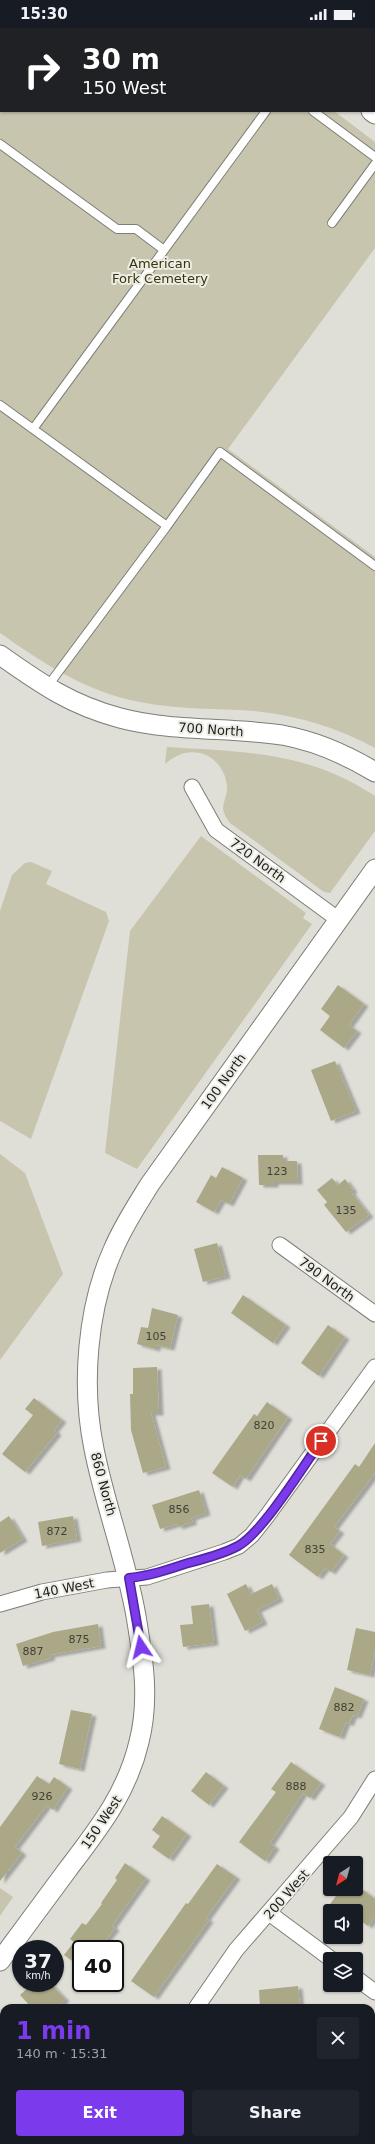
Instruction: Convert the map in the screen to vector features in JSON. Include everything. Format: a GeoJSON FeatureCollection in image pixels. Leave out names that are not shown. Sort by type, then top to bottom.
{"type":"FeatureCollection","features":[{"type":"Feature","properties":{"kind":"street","name":"700 North"},"geometry":{"type":"LineString","coordinates":[[0,655],[46,688],[90,709],[140,722],[285,736],[340,753],[375,772]]}},
{"type":"Feature","properties":{"kind":"street","name":"720 North"},"geometry":{"type":"LineString","coordinates":[[192,787],[216,830],[339,920]]}},
{"type":"Feature","properties":{"kind":"street","name":"100 North"},"geometry":{"type":"LineString","coordinates":[[95,1306],[112,1251],[138,1203],[188,1130],[375,869]]}},
{"type":"Feature","properties":{"kind":"street","name":"790 North"},"geometry":{"type":"LineString","coordinates":[[280,1245],[375,1314]]}},
{"type":"Feature","properties":{"kind":"street","name":"860 North"},"geometry":{"type":"LineString","coordinates":[[95,1306],[88,1366],[87,1403],[94,1448],[129,1578],[143,1660]]}},
{"type":"Feature","properties":{"kind":"street"},"geometry":{"type":"LineString","coordinates":[[129,1578],[147,1576],[224,1552],[239,1546],[252,1535],[268,1516],[375,1367]]}},
{"type":"Feature","properties":{"kind":"street","name":"140 West"},"geometry":{"type":"LineString","coordinates":[[0,1604],[42,1592],[129,1578]]}},
{"type":"Feature","properties":{"kind":"street","name":"150 West"},"geometry":{"type":"LineString","coordinates":[[0,1961],[106,1818],[121,1793],[132,1767],[144,1718],[146,1698],[143,1660]]}},
{"type":"Feature","properties":{"kind":"street","name":"200 West"},"geometry":{"type":"LineString","coordinates":[[199,2004],[236,1950],[333,1840],[355,1812],[375,1779]]}},
{"type":"Feature","properties":{"kind":"street"},"geometry":{"type":"LineString","coordinates":[[269,1913],[323,1953]]}},
{"type":"Feature","properties":{"kind":"street"},"geometry":{"type":"LineString","coordinates":[[363,1983],[375,1992]]}},
{"type":"Feature","properties":{"kind":"lane"},"geometry":{"type":"LineString","coordinates":[[33,429],[265,112]]}},
{"type":"Feature","properties":{"kind":"lane"},"geometry":{"type":"LineString","coordinates":[[314,112],[375,157]]}},
{"type":"Feature","properties":{"kind":"lane"},"geometry":{"type":"LineString","coordinates":[[0,144],[117,229],[136,229],[164,250]]}},
{"type":"Feature","properties":{"kind":"lane"},"geometry":{"type":"LineString","coordinates":[[332,223],[375,164]]}},
{"type":"Feature","properties":{"kind":"lane"},"geometry":{"type":"LineString","coordinates":[[0,405],[167,526]]}},
{"type":"Feature","properties":{"kind":"lane"},"geometry":{"type":"LineString","coordinates":[[46,688],[167,526],[220,452],[375,566]]}},
{"type":"Feature","properties":{"kind":"green space","name":"American Fork Cemetery"},"geometry":{"type":"Polygon","coordinates":[[[0,112],[335,112],[375,142],[375,248],[228,449],[375,557],[375,748],[347,734],[301,719],[286,716],[254,711],[154,705],[120,697],[83,684],[66,675],[32,655],[0,633],[0,112]]]}},
{"type":"Feature","properties":{"kind":"green space"},"geometry":{"type":"Polygon","coordinates":[[[167,747],[223,750],[275,756],[325,770],[350,781],[375,796],[375,831],[330,893],[324,892],[230,823],[223,809],[227,791],[226,778],[220,767],[212,758],[200,753],[190,752],[177,756],[165,764],[167,747]]]}},
{"type":"Feature","properties":{"kind":"green space"},"geometry":{"type":"Polygon","coordinates":[[[201,836],[306,913],[303,918],[312,924],[137,1169],[105,1153],[130,931],[201,836]]]}},
{"type":"Feature","properties":{"kind":"green space"},"geometry":{"type":"Polygon","coordinates":[[[31,862],[52,871],[46,884],[106,912],[109,921],[31,1139],[0,1121],[0,911],[12,875],[25,863],[31,862]]]}},
{"type":"Feature","properties":{"kind":"green space"},"geometry":{"type":"Polygon","coordinates":[[[0,1154],[25,1173],[63,1274],[0,1360],[0,1154]]]}},
{"type":"Feature","properties":{"kind":"green space"},"geometry":{"type":"Polygon","coordinates":[[[0,1888],[13,1897],[0,1916],[0,1888]]]}},
{"type":"Feature","properties":{"kind":"building"},"geometry":{"type":"Polygon","coordinates":[[[338,985],[364,1004],[349,1025],[357,1031],[344,1048],[320,1030],[330,1016],[321,1009],[338,985]]]}},
{"type":"Feature","properties":{"kind":"building"},"geometry":{"type":"Polygon","coordinates":[[[335,1061],[356,1111],[331,1121],[311,1070],[335,1061]]]}},
{"type":"Feature","properties":{"kind":"building"},"geometry":{"type":"Polygon","coordinates":[[[258,1155],[283,1155],[283,1161],[297,1161],[298,1182],[274,1182],[274,1185],[259,1185],[258,1155]]]}},
{"type":"Feature","properties":{"kind":"building"},"geometry":{"type":"Polygon","coordinates":[[[222,1167],[243,1178],[229,1204],[221,1200],[214,1212],[196,1202],[211,1175],[216,1178],[222,1167]]]}},
{"type":"Feature","properties":{"kind":"building"},"geometry":{"type":"Polygon","coordinates":[[[332,1178],[338,1185],[345,1179],[353,1190],[351,1192],[369,1215],[346,1232],[324,1205],[327,1202],[317,1190],[332,1178]]]}},
{"type":"Feature","properties":{"kind":"building"},"geometry":{"type":"Polygon","coordinates":[[[217,1243],[226,1276],[203,1282],[194,1249],[217,1243]]]}},
{"type":"Feature","properties":{"kind":"building"},"geometry":{"type":"Polygon","coordinates":[[[243,1295],[286,1325],[273,1343],[231,1313],[243,1295]]]}},
{"type":"Feature","properties":{"kind":"building"},"geometry":{"type":"Polygon","coordinates":[[[152,1308],[178,1315],[170,1348],[156,1345],[156,1349],[137,1344],[141,1327],[148,1328],[152,1308]]]}},
{"type":"Feature","properties":{"kind":"building"},"geometry":{"type":"Polygon","coordinates":[[[328,1325],[345,1337],[319,1376],[301,1363],[328,1325]]]}},
{"type":"Feature","properties":{"kind":"building"},"geometry":{"type":"Polygon","coordinates":[[[157,1367],[159,1413],[151,1413],[166,1467],[143,1473],[131,1430],[130,1394],[133,1394],[133,1368],[157,1367]]]}},
{"type":"Feature","properties":{"kind":"building"},"geometry":{"type":"Polygon","coordinates":[[[34,1398],[62,1420],[54,1430],[57,1433],[25,1472],[2,1454],[33,1415],[25,1409],[34,1398]]]}},
{"type":"Feature","properties":{"kind":"building"},"geometry":{"type":"Polygon","coordinates":[[[267,1402],[288,1417],[246,1479],[240,1475],[233,1487],[212,1473],[254,1414],[257,1416],[267,1402]]]}},
{"type":"Feature","properties":{"kind":"building"},"geometry":{"type":"Polygon","coordinates":[[[375,1443],[375,1473],[334,1527],[340,1531],[330,1544],[344,1555],[331,1572],[325,1568],[318,1577],[289,1555],[355,1464],[359,1467],[375,1443]]]}},
{"type":"Feature","properties":{"kind":"building"},"geometry":{"type":"Polygon","coordinates":[[[199,1490],[206,1513],[191,1518],[193,1522],[178,1527],[177,1524],[160,1529],[152,1505],[199,1490]]]}},
{"type":"Feature","properties":{"kind":"building"},"geometry":{"type":"Polygon","coordinates":[[[9,1516],[23,1539],[0,1553],[0,1522],[9,1516]]]}},
{"type":"Feature","properties":{"kind":"building"},"geometry":{"type":"Polygon","coordinates":[[[73,1516],[77,1539],[42,1546],[38,1522],[73,1516]]]}},
{"type":"Feature","properties":{"kind":"building"},"geometry":{"type":"Polygon","coordinates":[[[246,1584],[251,1594],[272,1584],[279,1599],[257,1610],[263,1622],[245,1631],[227,1594],[246,1584]]]}},
{"type":"Feature","properties":{"kind":"building"},"geometry":{"type":"Polygon","coordinates":[[[209,1604],[214,1643],[183,1647],[180,1625],[193,1624],[191,1606],[209,1604]]]}},
{"type":"Feature","properties":{"kind":"building"},"geometry":{"type":"Polygon","coordinates":[[[98,1624],[101,1646],[50,1655],[51,1658],[23,1666],[16,1644],[53,1632],[98,1624]]]}},
{"type":"Feature","properties":{"kind":"building"},"geometry":{"type":"Polygon","coordinates":[[[356,1628],[375,1632],[375,1652],[370,1675],[347,1670],[356,1628]]]}},
{"type":"Feature","properties":{"kind":"building"},"geometry":{"type":"Polygon","coordinates":[[[335,1687],[364,1699],[357,1716],[353,1715],[349,1724],[346,1722],[340,1737],[319,1729],[335,1687]]]}},
{"type":"Feature","properties":{"kind":"building"},"geometry":{"type":"Polygon","coordinates":[[[71,1710],[92,1714],[80,1769],[59,1764],[71,1710]]]}},
{"type":"Feature","properties":{"kind":"building"},"geometry":{"type":"Polygon","coordinates":[[[291,1762],[321,1783],[310,1798],[303,1793],[270,1843],[275,1847],[265,1861],[239,1842],[276,1792],[271,1789],[291,1762]]]}},
{"type":"Feature","properties":{"kind":"building"},"geometry":{"type":"Polygon","coordinates":[[[206,1772],[224,1786],[209,1805],[191,1791],[206,1772]]]}},
{"type":"Feature","properties":{"kind":"building"},"geometry":{"type":"Polygon","coordinates":[[[37,1776],[49,1784],[54,1777],[68,1787],[53,1810],[47,1805],[15,1847],[22,1853],[0,1881],[0,1827],[37,1776]]]}},
{"type":"Feature","properties":{"kind":"building"},"geometry":{"type":"Polygon","coordinates":[[[162,1816],[187,1834],[169,1859],[152,1847],[160,1836],[152,1830],[162,1816]]]}},
{"type":"Feature","properties":{"kind":"building"},"geometry":{"type":"Polygon","coordinates":[[[125,1863],[146,1878],[112,1926],[115,1928],[106,1940],[72,1940],[70,1939],[82,1923],[86,1925],[102,1904],[101,1903],[117,1880],[115,1878],[125,1863]]]}},
{"type":"Feature","properties":{"kind":"building"},"geometry":{"type":"Polygon","coordinates":[[[217,1864],[236,1877],[206,1918],[209,1920],[154,1997],[131,1981],[186,1903],[188,1904],[217,1864]]]}},
{"type":"Feature","properties":{"kind":"building"},"geometry":{"type":"Polygon","coordinates":[[[363,1890],[375,1899],[375,1916],[368,1926],[363,1922],[363,1904],[330,1904],[336,1896],[363,1896],[363,1890]]]}},
{"type":"Feature","properties":{"kind":"building"},"geometry":{"type":"Polygon","coordinates":[[[72,1945],[72,1961],[64,1955],[72,1945]]]}},
{"type":"Feature","properties":{"kind":"building"},"geometry":{"type":"Polygon","coordinates":[[[298,1986],[300,2004],[260,2004],[259,1990],[298,1986]]]}},
{"type":"Feature","properties":{"kind":"building"},"geometry":{"type":"Polygon","coordinates":[[[23,1992],[58,1992],[65,1999],[60,2004],[28,2004],[20,1995],[23,1992]]]}},
{"type":"Feature","properties":{"kind":"route"},"geometry":{"type":"LineString","coordinates":[[141,1647],[129,1578],[147,1576],[239,1546],[252,1535],[268,1516],[321,1441]]}}]}
